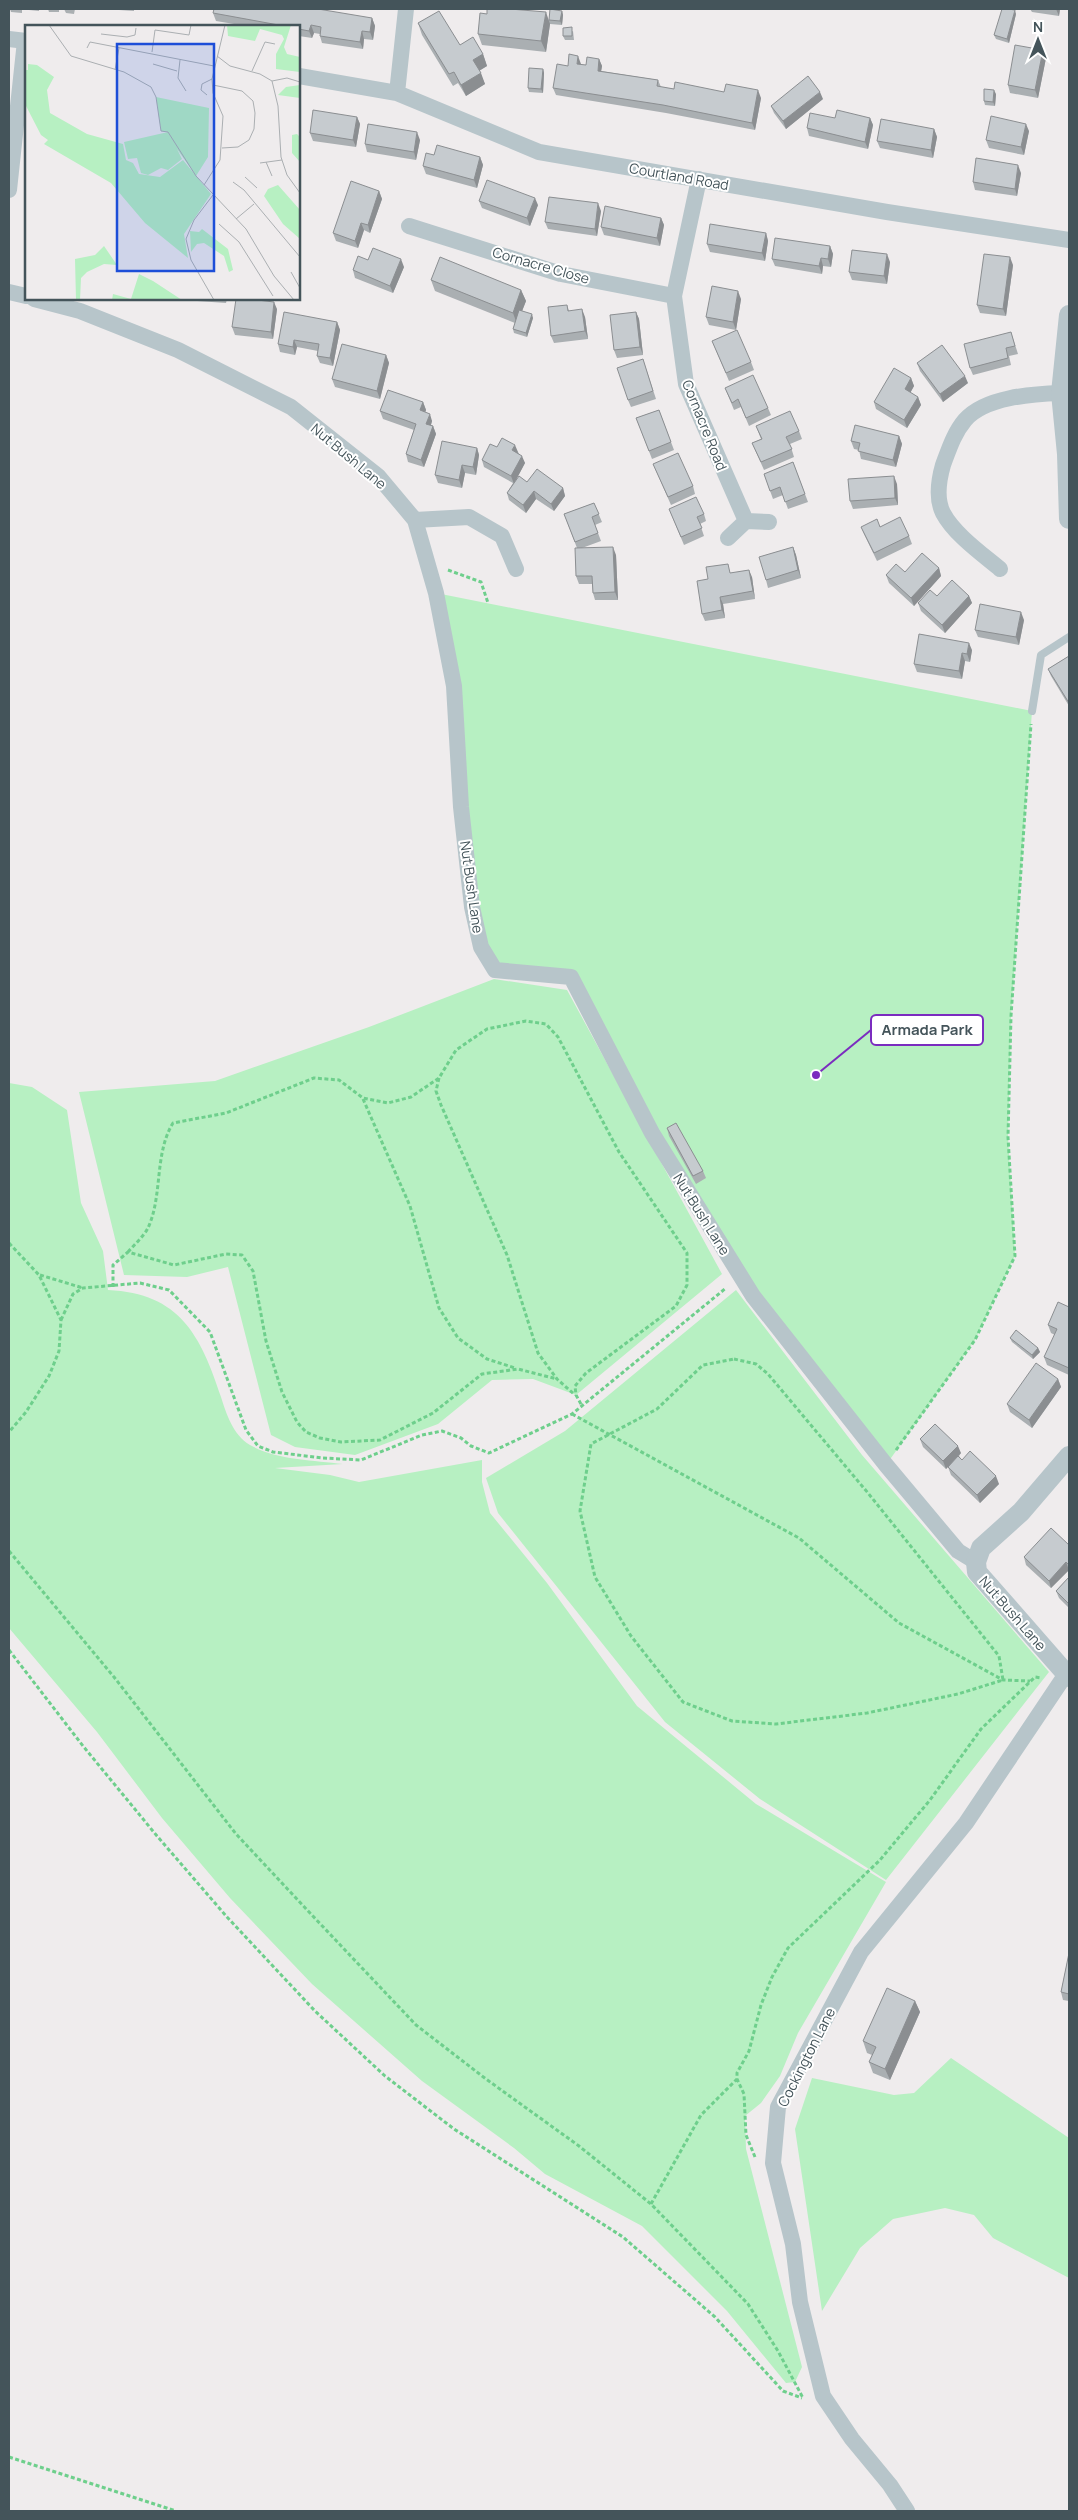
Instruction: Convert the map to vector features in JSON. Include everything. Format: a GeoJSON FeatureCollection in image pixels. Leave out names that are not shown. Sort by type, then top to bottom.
{"type":"FeatureCollection","features":[{"type":"Feature","properties":{"kind":"street"},"geometry":{"type":"LineString","coordinates":[[398,92],[406,9]]}},
{"type":"Feature","properties":{"kind":"street"},"geometry":{"type":"LineString","coordinates":[[9,190],[20,40]]}},
{"type":"Feature","properties":{"kind":"street","name":"Courtland Road"},"geometry":{"type":"LineString","coordinates":[[300,76],[398,92],[539,152],[887,212],[1069,240]]}},
{"type":"Feature","properties":{"kind":"street","name":"Cornacre Road"},"geometry":{"type":"LineString","coordinates":[[699,180],[674,296],[686,384],[746,521]]}},
{"type":"Feature","properties":{"kind":"street","name":"Cornacre Close"},"geometry":{"type":"LineString","coordinates":[[409,226],[561,274],[674,296]]}},
{"type":"Feature","properties":{"kind":"street"},"geometry":{"type":"LineString","coordinates":[[9,292],[25,296]]}},
{"type":"Feature","properties":{"kind":"street","name":"Nut Bush Lane"},"geometry":{"type":"LineString","coordinates":[[38,300],[80,311],[178,350],[291,407],[378,476],[415,520],[436,593],[454,686],[461,807],[472,907],[480,947],[495,970],[571,977],[652,1133],[753,1296],[886,1465],[958,1551],[976,1562],[977,1572],[1065,1678]]}},
{"type":"Feature","properties":{"kind":"street"},"geometry":{"type":"LineString","coordinates":[[1069,315],[1061,393],[1068,454],[1069,519]]}},
{"type":"Feature","properties":{"kind":"street"},"geometry":{"type":"LineString","coordinates":[[1000,568],[964,538],[943,512],[938,487],[952,441],[964,420],[978,409],[1026,394],[1061,393]]}},
{"type":"Feature","properties":{"kind":"street"},"geometry":{"type":"LineString","coordinates":[[415,520],[469,517],[502,536],[516,568]]}},
{"type":"Feature","properties":{"kind":"street"},"geometry":{"type":"LineString","coordinates":[[728,538],[746,521],[769,522]]}},
{"type":"Feature","properties":{"kind":"street"},"geometry":{"type":"LineString","coordinates":[[976,1562],[982,1548],[1021,1512],[1069,1456]]}},
{"type":"Feature","properties":{"kind":"street","name":"Cockington Lane"},"geometry":{"type":"LineString","coordinates":[[907,2511],[890,2485],[852,2439],[823,2396],[800,2302],[793,2244],[773,2163],[778,2107],[861,1952],[966,1823],[1065,1678]]}},
{"type":"Feature","properties":{"kind":"lane"},"geometry":{"type":"LineString","coordinates":[[1032,711],[1041,655],[1069,637]]}},
{"type":"Feature","properties":{"kind":"path"},"geometry":{"type":"LineString","coordinates":[[446,561],[448,570],[481,582],[488,603]]}},
{"type":"Feature","properties":{"kind":"path"},"geometry":{"type":"LineString","coordinates":[[886,1465],[975,1340],[1015,1256],[1008,1137],[1011,1016],[1032,711]]}},
{"type":"Feature","properties":{"kind":"path"},"geometry":{"type":"LineString","coordinates":[[576,1395],[575,1386],[586,1372],[676,1306],[687,1285],[687,1253],[619,1152],[558,1038],[546,1024],[526,1021],[487,1029],[456,1050],[439,1078],[436,1091],[507,1255],[538,1353],[557,1379],[576,1395],[582,1406]]}},
{"type":"Feature","properties":{"kind":"path"},"geometry":{"type":"LineString","coordinates":[[112,1286],[113,1266],[148,1229],[155,1200],[165,1135],[173,1123],[226,1113],[314,1078],[339,1080],[362,1098],[388,1103],[411,1097],[439,1078]]}},
{"type":"Feature","properties":{"kind":"path"},"geometry":{"type":"LineString","coordinates":[[362,1098],[410,1206],[439,1308],[458,1338],[487,1359],[557,1379]]}},
{"type":"Feature","properties":{"kind":"path"},"geometry":{"type":"LineString","coordinates":[[9,1243],[39,1275],[61,1320]]}},
{"type":"Feature","properties":{"kind":"path"},"geometry":{"type":"LineString","coordinates":[[128,1252],[174,1265],[226,1254],[242,1255],[254,1271],[266,1341],[282,1392],[297,1422],[306,1432],[320,1438],[341,1442],[380,1440],[434,1413],[466,1384],[482,1374],[518,1369]]}},
{"type":"Feature","properties":{"kind":"path"},"geometry":{"type":"LineString","coordinates":[[39,1275],[83,1288],[140,1283],[169,1290],[210,1332],[246,1430],[258,1446],[272,1452],[361,1460],[422,1435],[442,1431],[461,1438],[471,1446],[488,1453],[572,1414],[740,1277]]}},
{"type":"Feature","properties":{"kind":"path"},"geometry":{"type":"LineString","coordinates":[[9,1432],[26,1412],[49,1376],[59,1352],[61,1320],[74,1294],[83,1288]]}},
{"type":"Feature","properties":{"kind":"path"},"geometry":{"type":"LineString","coordinates":[[1003,1680],[999,1656],[868,1493],[768,1374],[756,1364],[734,1359],[703,1365],[657,1408],[591,1444],[580,1512],[596,1577],[631,1636],[684,1702],[732,1722],[776,1724],[866,1713],[958,1694],[1003,1680],[1030,1681]]}},
{"type":"Feature","properties":{"kind":"path"},"geometry":{"type":"LineString","coordinates":[[572,1414],[799,1538],[899,1623],[1003,1680]]}},
{"type":"Feature","properties":{"kind":"path"},"geometry":{"type":"LineString","coordinates":[[9,1550],[114,1677],[236,1834],[416,2025],[486,2079],[579,2146],[651,2204],[748,2304],[778,2351],[803,2398]]}},
{"type":"Feature","properties":{"kind":"path"},"geometry":{"type":"LineString","coordinates":[[9,1650],[83,1746],[157,1836],[227,1916],[315,2011],[385,2076],[454,2129],[623,2237],[715,2317],[784,2391],[803,2398],[823,2396]]}},
{"type":"Feature","properties":{"kind":"path"},"geometry":{"type":"LineString","coordinates":[[773,2163],[758,2162],[749,2147],[746,2135],[744,2094],[737,2079],[737,2073],[749,2051],[761,2004],[772,1977],[788,1948],[880,1860],[930,1800],[982,1729],[1030,1681],[1035,1677],[1065,1678]]}},
{"type":"Feature","properties":{"kind":"path"},"geometry":{"type":"LineString","coordinates":[[651,2204],[702,2115],[737,2079]]}},
{"type":"Feature","properties":{"kind":"path"},"geometry":{"type":"LineString","coordinates":[[9,2457],[176,2511]]}},
{"type":"Feature","properties":{"kind":"green space"},"geometry":{"type":"Polygon","coordinates":[[[436,593],[1032,711],[1011,1016],[1008,1137],[1015,1256],[975,1340],[886,1465],[753,1296],[571,977],[495,970],[481,947],[436,593]]]}},
{"type":"Feature","properties":{"kind":"green space"},"geometry":{"type":"Polygon","coordinates":[[[494,979],[567,990],[722,1274],[576,1395],[533,1379],[492,1380],[438,1424],[355,1455],[295,1447],[271,1435],[228,1267],[187,1277],[124,1275],[79,1092],[215,1081],[369,1027],[494,979]]]}},
{"type":"Feature","properties":{"kind":"green space"},"geometry":{"type":"Polygon","coordinates":[[[9,1083],[32,1087],[67,1110],[81,1203],[103,1251],[108,1290],[133,1293],[153,1299],[170,1309],[184,1322],[205,1355],[228,1417],[244,1441],[260,1450],[283,1457],[343,1464],[275,1468],[330,1475],[359,1482],[482,1460],[482,1482],[490,1513],[547,1583],[637,1706],[756,1804],[886,1882],[798,2033],[780,2076],[761,2103],[745,2116],[746,2149],[802,2367],[795,2382],[786,2383],[727,2311],[642,2226],[545,2174],[514,2148],[422,2081],[312,1984],[230,1898],[162,1818],[97,1732],[9,1628],[9,1083]]]}},
{"type":"Feature","properties":{"kind":"green space"},"geometry":{"type":"Polygon","coordinates":[[[736,1290],[862,1455],[1049,1672],[886,1880],[760,1799],[665,1722],[498,1513],[486,1478],[565,1431],[736,1290]]]}},
{"type":"Feature","properties":{"kind":"green space"},"geometry":{"type":"Polygon","coordinates":[[[951,2058],[1069,2138],[1069,2278],[993,2238],[974,2215],[945,2208],[893,2219],[860,2248],[822,2311],[795,2129],[812,2078],[894,2095],[914,2093],[951,2058]]]}},
{"type":"Feature","properties":{"kind":"building"},"geometry":{"type":"Polygon","coordinates":[[[214,9],[318,9],[372,18],[370,32],[362,31],[360,42],[320,36],[321,27],[311,25],[309,31],[300,29],[300,25],[279,25],[213,13],[214,9]]]}},
{"type":"Feature","properties":{"kind":"building"},"geometry":{"type":"Polygon","coordinates":[[[487,9],[546,12],[541,41],[478,34],[480,13],[487,14],[487,9]]]}},
{"type":"Feature","properties":{"kind":"building"},"geometry":{"type":"Polygon","coordinates":[[[550,9],[562,11],[560,21],[549,20],[550,9]]]}},
{"type":"Feature","properties":{"kind":"building"},"geometry":{"type":"Polygon","coordinates":[[[1002,9],[1015,10],[1007,39],[994,35],[1002,9]]]}},
{"type":"Feature","properties":{"kind":"building"},"geometry":{"type":"Polygon","coordinates":[[[439,11],[460,45],[473,37],[483,54],[473,60],[481,73],[461,85],[454,72],[449,74],[418,23],[439,11]]]}},
{"type":"Feature","properties":{"kind":"building"},"geometry":{"type":"Polygon","coordinates":[[[572,27],[572,36],[563,36],[563,28],[572,27]]]}},
{"type":"Feature","properties":{"kind":"building"},"geometry":{"type":"Polygon","coordinates":[[[1015,45],[1043,50],[1035,90],[1008,85],[1015,45]]]}},
{"type":"Feature","properties":{"kind":"building"},"geometry":{"type":"Polygon","coordinates":[[[569,54],[578,56],[577,64],[586,65],[587,57],[599,59],[598,71],[658,80],[657,86],[674,89],[675,82],[724,92],[726,84],[758,90],[752,123],[663,105],[553,88],[557,64],[568,66],[569,54]]]}},
{"type":"Feature","properties":{"kind":"building"},"geometry":{"type":"Polygon","coordinates":[[[529,68],[543,69],[541,89],[528,88],[529,68]]]}},
{"type":"Feature","properties":{"kind":"building"},"geometry":{"type":"Polygon","coordinates":[[[808,76],[820,92],[783,121],[771,106],[808,76]]]}},
{"type":"Feature","properties":{"kind":"building"},"geometry":{"type":"Polygon","coordinates":[[[984,89],[994,90],[993,102],[984,101],[984,89]]]}},
{"type":"Feature","properties":{"kind":"building"},"geometry":{"type":"Polygon","coordinates":[[[313,110],[357,117],[353,140],[310,133],[313,110]]]}},
{"type":"Feature","properties":{"kind":"building"},"geometry":{"type":"Polygon","coordinates":[[[837,110],[870,118],[865,142],[807,128],[810,113],[835,118],[837,110]]]}},
{"type":"Feature","properties":{"kind":"building"},"geometry":{"type":"Polygon","coordinates":[[[991,116],[1026,124],[1021,147],[986,140],[991,116]]]}},
{"type":"Feature","properties":{"kind":"building"},"geometry":{"type":"Polygon","coordinates":[[[881,119],[934,129],[931,150],[877,141],[881,119]]]}},
{"type":"Feature","properties":{"kind":"building"},"geometry":{"type":"Polygon","coordinates":[[[368,124],[417,132],[414,152],[365,144],[368,124]]]}},
{"type":"Feature","properties":{"kind":"building"},"geometry":{"type":"Polygon","coordinates":[[[437,145],[480,157],[474,180],[423,166],[426,153],[434,155],[437,145]]]}},
{"type":"Feature","properties":{"kind":"building"},"geometry":{"type":"Polygon","coordinates":[[[976,158],[1018,165],[1015,189],[973,182],[976,158]]]}},
{"type":"Feature","properties":{"kind":"building"},"geometry":{"type":"Polygon","coordinates":[[[487,180],[535,198],[527,218],[479,201],[487,180]]]}},
{"type":"Feature","properties":{"kind":"building"},"geometry":{"type":"Polygon","coordinates":[[[351,181],[379,191],[368,225],[361,223],[355,241],[333,233],[351,181]]]}},
{"type":"Feature","properties":{"kind":"building"},"geometry":{"type":"Polygon","coordinates":[[[549,197],[598,203],[595,229],[545,222],[549,197]]]}},
{"type":"Feature","properties":{"kind":"building"},"geometry":{"type":"Polygon","coordinates":[[[605,206],[661,218],[657,238],[601,227],[605,206]]]}},
{"type":"Feature","properties":{"kind":"building"},"geometry":{"type":"Polygon","coordinates":[[[710,224],[766,233],[762,253],[707,244],[710,224]]]}},
{"type":"Feature","properties":{"kind":"building"},"geometry":{"type":"Polygon","coordinates":[[[775,238],[830,246],[828,259],[821,258],[819,266],[772,259],[775,238]]]}},
{"type":"Feature","properties":{"kind":"building"},"geometry":{"type":"Polygon","coordinates":[[[373,248],[401,259],[390,286],[353,270],[358,256],[368,260],[373,248]]]}},
{"type":"Feature","properties":{"kind":"building"},"geometry":{"type":"Polygon","coordinates":[[[852,250],[887,254],[884,276],[849,272],[852,250]]]}},
{"type":"Feature","properties":{"kind":"building"},"geometry":{"type":"Polygon","coordinates":[[[984,254],[1010,257],[1003,309],[977,305],[984,254]]]}},
{"type":"Feature","properties":{"kind":"building"},"geometry":{"type":"Polygon","coordinates":[[[440,257],[521,290],[513,313],[431,280],[440,257]]]}},
{"type":"Feature","properties":{"kind":"building"},"geometry":{"type":"Polygon","coordinates":[[[712,286],[738,291],[733,322],[706,317],[712,286]]]}},
{"type":"Feature","properties":{"kind":"building"},"geometry":{"type":"Polygon","coordinates":[[[236,300],[274,302],[271,332],[232,327],[236,300]]]}},
{"type":"Feature","properties":{"kind":"building"},"geometry":{"type":"Polygon","coordinates":[[[567,305],[568,311],[582,309],[585,331],[551,336],[548,307],[567,305]]]}},
{"type":"Feature","properties":{"kind":"building"},"geometry":{"type":"Polygon","coordinates":[[[519,310],[532,314],[526,333],[513,329],[519,310]]]}},
{"type":"Feature","properties":{"kind":"building"},"geometry":{"type":"Polygon","coordinates":[[[284,312],[337,322],[330,358],[317,356],[319,344],[294,340],[293,347],[278,344],[284,312]]]}},
{"type":"Feature","properties":{"kind":"building"},"geometry":{"type":"Polygon","coordinates":[[[636,312],[640,347],[614,350],[610,315],[636,312]]]}},
{"type":"Feature","properties":{"kind":"building"},"geometry":{"type":"Polygon","coordinates":[[[737,330],[751,362],[726,373],[712,341],[737,330]]]}},
{"type":"Feature","properties":{"kind":"building"},"geometry":{"type":"Polygon","coordinates":[[[1011,332],[1015,346],[1006,348],[1008,358],[970,368],[964,344],[1011,332]]]}},
{"type":"Feature","properties":{"kind":"building"},"geometry":{"type":"Polygon","coordinates":[[[342,344],[386,355],[377,391],[332,379],[342,344]]]}},
{"type":"Feature","properties":{"kind":"building"},"geometry":{"type":"Polygon","coordinates":[[[942,345],[965,376],[940,394],[917,363],[942,345]]]}},
{"type":"Feature","properties":{"kind":"building"},"geometry":{"type":"Polygon","coordinates":[[[643,359],[653,391],[628,400],[617,368],[643,359]]]}},
{"type":"Feature","properties":{"kind":"building"},"geometry":{"type":"Polygon","coordinates":[[[894,368],[911,378],[905,389],[918,397],[904,420],[874,402],[894,368]]]}},
{"type":"Feature","properties":{"kind":"building"},"geometry":{"type":"Polygon","coordinates":[[[753,375],[768,408],[746,418],[738,399],[732,403],[725,388],[753,375]]]}},
{"type":"Feature","properties":{"kind":"building"},"geometry":{"type":"Polygon","coordinates":[[[388,390],[423,402],[420,410],[430,414],[426,424],[433,426],[421,460],[406,454],[416,424],[380,411],[388,390]]]}},
{"type":"Feature","properties":{"kind":"building"},"geometry":{"type":"Polygon","coordinates":[[[659,410],[671,442],[649,451],[636,418],[659,410]]]}},
{"type":"Feature","properties":{"kind":"building"},"geometry":{"type":"Polygon","coordinates":[[[790,411],[799,431],[786,437],[792,449],[761,462],[752,443],[762,439],[756,426],[790,411]]]}},
{"type":"Feature","properties":{"kind":"building"},"geometry":{"type":"Polygon","coordinates":[[[855,425],[899,436],[893,460],[858,451],[860,443],[851,441],[855,425]]]}},
{"type":"Feature","properties":{"kind":"building"},"geometry":{"type":"Polygon","coordinates":[[[502,438],[515,445],[512,450],[522,456],[511,476],[482,460],[490,444],[497,447],[502,438]]]}},
{"type":"Feature","properties":{"kind":"building"},"geometry":{"type":"Polygon","coordinates":[[[442,441],[477,448],[473,467],[462,465],[459,480],[435,475],[442,441]]]}},
{"type":"Feature","properties":{"kind":"building"},"geometry":{"type":"Polygon","coordinates":[[[678,453],[693,486],[668,497],[653,464],[678,453]]]}},
{"type":"Feature","properties":{"kind":"building"},"geometry":{"type":"Polygon","coordinates":[[[793,462],[805,494],[785,502],[780,487],[770,491],[764,474],[793,462]]]}},
{"type":"Feature","properties":{"kind":"building"},"geometry":{"type":"Polygon","coordinates":[[[537,469],[563,488],[551,504],[534,491],[523,505],[507,493],[519,476],[527,482],[537,469]]]}},
{"type":"Feature","properties":{"kind":"building"},"geometry":{"type":"Polygon","coordinates":[[[894,476],[895,498],[850,501],[848,479],[894,476]]]}},
{"type":"Feature","properties":{"kind":"building"},"geometry":{"type":"Polygon","coordinates":[[[696,497],[704,514],[697,517],[702,528],[681,537],[669,509],[696,497]]]}},
{"type":"Feature","properties":{"kind":"building"},"geometry":{"type":"Polygon","coordinates":[[[594,503],[599,514],[592,517],[598,533],[575,542],[564,514],[594,503]]]}},
{"type":"Feature","properties":{"kind":"building"},"geometry":{"type":"Polygon","coordinates":[[[900,517],[909,536],[874,553],[861,527],[877,519],[880,527],[900,517]]]}},
{"type":"Feature","properties":{"kind":"building"},"geometry":{"type":"Polygon","coordinates":[[[613,547],[615,592],[593,593],[592,576],[576,576],[575,548],[613,547]]]}},
{"type":"Feature","properties":{"kind":"building"},"geometry":{"type":"Polygon","coordinates":[[[793,547],[798,570],[766,580],[759,557],[793,547]]]}},
{"type":"Feature","properties":{"kind":"building"},"geometry":{"type":"Polygon","coordinates":[[[922,553],[939,568],[911,598],[886,575],[896,564],[905,572],[922,553]]]}},
{"type":"Feature","properties":{"kind":"building"},"geometry":{"type":"Polygon","coordinates":[[[728,564],[730,573],[749,570],[753,591],[720,597],[722,610],[702,614],[697,581],[708,579],[706,567],[728,564]]]}},
{"type":"Feature","properties":{"kind":"building"},"geometry":{"type":"Polygon","coordinates":[[[952,580],[969,596],[942,625],[918,603],[930,590],[937,596],[952,580]]]}},
{"type":"Feature","properties":{"kind":"building"},"geometry":{"type":"Polygon","coordinates":[[[980,604],[1021,612],[1016,637],[975,630],[980,604]]]}},
{"type":"Feature","properties":{"kind":"building"},"geometry":{"type":"Polygon","coordinates":[[[919,634],[969,643],[967,654],[962,653],[959,671],[914,664],[919,634]]]}},
{"type":"Feature","properties":{"kind":"building"},"geometry":{"type":"Polygon","coordinates":[[[1069,656],[1069,703],[1048,669],[1069,656]]]}},
{"type":"Feature","properties":{"kind":"building"},"geometry":{"type":"Polygon","coordinates":[[[676,1123],[703,1171],[693,1176],[667,1128],[676,1123]]]}},
{"type":"Feature","properties":{"kind":"building"},"geometry":{"type":"Polygon","coordinates":[[[1058,1302],[1069,1307],[1069,1368],[1044,1357],[1057,1329],[1048,1325],[1058,1302]]]}},
{"type":"Feature","properties":{"kind":"building"},"geometry":{"type":"Polygon","coordinates":[[[1016,1330],[1038,1348],[1032,1355],[1010,1338],[1016,1330]]]}},
{"type":"Feature","properties":{"kind":"building"},"geometry":{"type":"Polygon","coordinates":[[[1036,1363],[1058,1379],[1029,1420],[1007,1404],[1036,1363]]]}},
{"type":"Feature","properties":{"kind":"building"},"geometry":{"type":"Polygon","coordinates":[[[935,1424],[958,1446],[943,1461],[920,1439],[935,1424]]]}},
{"type":"Feature","properties":{"kind":"building"},"geometry":{"type":"Polygon","coordinates":[[[970,1451],[996,1476],[977,1495],[948,1467],[958,1456],[962,1460],[970,1451]]]}},
{"type":"Feature","properties":{"kind":"building"},"geometry":{"type":"Polygon","coordinates":[[[1051,1528],[1069,1545],[1069,1565],[1066,1562],[1049,1581],[1024,1557],[1051,1528]]]}},
{"type":"Feature","properties":{"kind":"building"},"geometry":{"type":"Polygon","coordinates":[[[1069,1577],[1069,1602],[1068,1603],[1056,1591],[1069,1577]]]}},
{"type":"Feature","properties":{"kind":"building"},"geometry":{"type":"Polygon","coordinates":[[[1069,1953],[1069,1994],[1061,1992],[1069,1953]]]}},
{"type":"Feature","properties":{"kind":"building"},"geometry":{"type":"Polygon","coordinates":[[[887,1988],[915,2001],[885,2069],[869,2062],[876,2047],[863,2041],[887,1988]]]}},
{"type":"Feature","properties":{"kind":"place","name":"Armada Park"},"geometry":{"type":"Point","coordinates":[816,1075]}}]}
